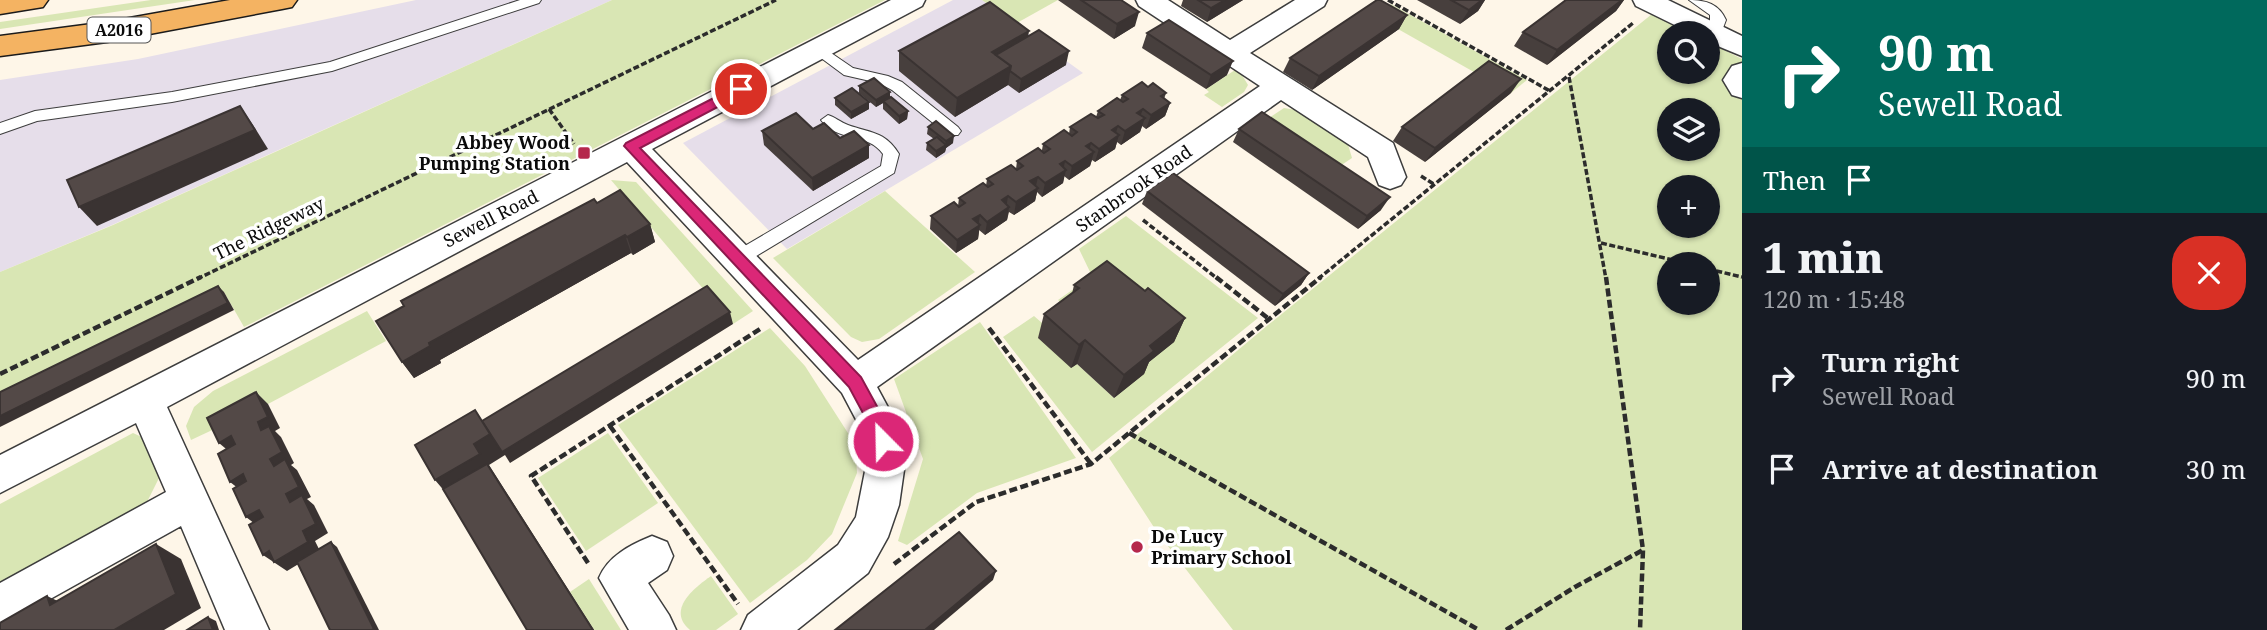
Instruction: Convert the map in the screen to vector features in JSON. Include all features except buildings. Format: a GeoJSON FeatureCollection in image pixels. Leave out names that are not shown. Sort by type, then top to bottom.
{"type":"FeatureCollection","features":[{"type":"Feature","properties":{"kind":"main road"},"geometry":{"type":"LineString","coordinates":[[0,5],[33,0]]}},
{"type":"Feature","properties":{"kind":"main road","name":"A2016"},"geometry":{"type":"LineString","coordinates":[[0,46],[107,32],[282,0]]}},
{"type":"Feature","properties":{"kind":"street","name":"Sewell Road"},"geometry":{"type":"LineString","coordinates":[[0,475],[912,0]]}},
{"type":"Feature","properties":{"kind":"street"},"geometry":{"type":"LineString","coordinates":[[1149,0],[1382,150],[1391,190]]}},
{"type":"Feature","properties":{"kind":"street"},"geometry":{"type":"LineString","coordinates":[[1231,52],[1314,0]]}},
{"type":"Feature","properties":{"kind":"street"},"geometry":{"type":"LineString","coordinates":[[1651,2],[1690,21]]}},
{"type":"Feature","properties":{"kind":"street"},"geometry":{"type":"LineString","coordinates":[[1720,36],[1742,47]]}},
{"type":"Feature","properties":{"kind":"street"},"geometry":{"type":"LineString","coordinates":[[1742,73],[1737,80],[1742,88]]}},
{"type":"Feature","properties":{"kind":"street","name":"Stanbrook Road"},"geometry":{"type":"LineString","coordinates":[[855,382],[1282,85]]}},
{"type":"Feature","properties":{"kind":"street"},"geometry":{"type":"LineString","coordinates":[[631,146],[855,382],[879,426],[887,456],[880,505],[874,524],[853,559],[751,619]]}},
{"type":"Feature","properties":{"kind":"street"},"geometry":{"type":"LineString","coordinates":[[145,400],[247,630]]}},
{"type":"Feature","properties":{"kind":"street"},"geometry":{"type":"LineString","coordinates":[[0,606],[189,500]]}},
{"type":"Feature","properties":{"kind":"street"},"geometry":{"type":"LineString","coordinates":[[636,567],[654,630]]}},
{"type":"Feature","properties":{"kind":"lane"},"geometry":{"type":"LineString","coordinates":[[0,129],[35,116],[172,97],[332,66],[534,0]]}},
{"type":"Feature","properties":{"kind":"lane"},"geometry":{"type":"LineString","coordinates":[[1696,0],[1716,13],[1719,21]]}},
{"type":"Feature","properties":{"kind":"lane"},"geometry":{"type":"LineString","coordinates":[[818,49],[849,72],[883,79],[897,86],[953,131]]}},
{"type":"Feature","properties":{"kind":"lane"},"geometry":{"type":"LineString","coordinates":[[737,259],[888,169],[891,154],[881,141],[865,134],[845,132],[828,120]]}},
{"type":"Feature","properties":{"kind":"path","name":"The Ridgeway"},"geometry":{"type":"LineString","coordinates":[[0,374],[776,0]]}},
{"type":"Feature","properties":{"kind":"path"},"geometry":{"type":"LineString","coordinates":[[1388,0],[1550,92]]}},
{"type":"Feature","properties":{"kind":"path"},"geometry":{"type":"LineString","coordinates":[[853,559],[881,574],[976,502],[1091,464],[1569,77],[1651,2]]}},
{"type":"Feature","properties":{"kind":"path"},"geometry":{"type":"LineString","coordinates":[[1569,77],[1601,243],[1643,551],[1640,630]]}},
{"type":"Feature","properties":{"kind":"path"},"geometry":{"type":"LineString","coordinates":[[549,109],[575,144]]}},
{"type":"Feature","properties":{"kind":"path"},"geometry":{"type":"LineString","coordinates":[[1391,190],[1403,211]]}},
{"type":"Feature","properties":{"kind":"path"},"geometry":{"type":"LineString","coordinates":[[1117,200],[1269,319]]}},
{"type":"Feature","properties":{"kind":"path"},"geometry":{"type":"LineString","coordinates":[[1601,243],[1657,256]]}},
{"type":"Feature","properties":{"kind":"path"},"geometry":{"type":"LineString","coordinates":[[1720,272],[1742,277]]}},
{"type":"Feature","properties":{"kind":"path"},"geometry":{"type":"LineString","coordinates":[[970,303],[1091,464]]}},
{"type":"Feature","properties":{"kind":"path"},"geometry":{"type":"LineString","coordinates":[[636,567],[591,568],[531,476],[787,312]]}},
{"type":"Feature","properties":{"kind":"path"},"geometry":{"type":"LineString","coordinates":[[610,426],[751,619]]}},
{"type":"Feature","properties":{"kind":"path"},"geometry":{"type":"LineString","coordinates":[[1129,433],[1479,630]]}},
{"type":"Feature","properties":{"kind":"path"},"geometry":{"type":"LineString","coordinates":[[1506,630],[1574,587],[1643,551]]}},
{"type":"Feature","properties":{"kind":"shaded area"},"geometry":{"type":"Polygon","coordinates":[[[416,0],[612,0],[112,225],[0,272],[0,80],[138,59],[416,0]]]}},
{"type":"Feature","properties":{"kind":"shaded area"},"geometry":{"type":"Polygon","coordinates":[[[953,0],[982,0],[1083,73],[787,249],[683,143],[953,0]]]}},
{"type":"Feature","properties":{"kind":"green space"},"geometry":{"type":"Polygon","coordinates":[[[151,0],[195,0],[0,29],[0,22],[151,0]]]}},
{"type":"Feature","properties":{"kind":"green space"},"geometry":{"type":"Polygon","coordinates":[[[612,0],[885,0],[244,327],[224,292],[0,403],[0,272],[113,225],[612,0]]]}},
{"type":"Feature","properties":{"kind":"green space"},"geometry":{"type":"Polygon","coordinates":[[[982,0],[1058,0],[1015,24],[982,0]]]}},
{"type":"Feature","properties":{"kind":"green space"},"geometry":{"type":"Polygon","coordinates":[[[1391,4],[1527,80],[1511,93],[1375,16],[1391,4]]]}},
{"type":"Feature","properties":{"kind":"green space"},"geometry":{"type":"Polygon","coordinates":[[[1652,14],[1666,21],[1657,21],[1657,84],[1720,84],[1720,48],[1742,59],[1742,630],[1233,630],[1157,532],[1109,458],[1268,325],[1652,14]]]}},
{"type":"Feature","properties":{"kind":"green space"},"geometry":{"type":"Polygon","coordinates":[[[1235,70],[1248,85],[1244,92],[1222,107],[1204,95],[1209,92],[1206,89],[1235,70]]]}},
{"type":"Feature","properties":{"kind":"green space"},"geometry":{"type":"Polygon","coordinates":[[[1284,108],[1302,111],[1347,141],[1352,158],[1340,166],[1269,118],[1284,108]]]}},
{"type":"Feature","properties":{"kind":"green space"},"geometry":{"type":"Polygon","coordinates":[[[611,180],[636,182],[753,311],[733,324],[611,180]]]}},
{"type":"Feature","properties":{"kind":"green space"},"geometry":{"type":"Polygon","coordinates":[[[885,191],[975,272],[879,339],[862,342],[851,337],[773,258],[885,191]]]}},
{"type":"Feature","properties":{"kind":"green space"},"geometry":{"type":"Polygon","coordinates":[[[1126,216],[1258,318],[1092,452],[1003,337],[1034,316],[1049,329],[1077,364],[1114,398],[1143,374],[1139,370],[1173,342],[1067,309],[1058,300],[1092,276],[1079,249],[1126,216]]]}},
{"type":"Feature","properties":{"kind":"green space"},"geometry":{"type":"Polygon","coordinates":[[[367,311],[386,341],[268,404],[191,440],[186,426],[194,407],[213,391],[367,311]]]}},
{"type":"Feature","properties":{"kind":"green space"},"geometry":{"type":"Polygon","coordinates":[[[980,322],[1076,458],[977,493],[907,545],[898,541],[923,459],[894,379],[980,322]]]}},
{"type":"Feature","properties":{"kind":"green space"},"geometry":{"type":"Polygon","coordinates":[[[770,328],[805,366],[855,444],[857,473],[832,534],[807,560],[750,603],[618,425],[770,328]]]}},
{"type":"Feature","properties":{"kind":"green space"},"geometry":{"type":"Polygon","coordinates":[[[133,433],[144,438],[159,478],[144,508],[0,588],[0,504],[133,433]]]}},
{"type":"Feature","properties":{"kind":"green space"},"geometry":{"type":"Polygon","coordinates":[[[608,433],[658,503],[586,551],[538,478],[608,433]]]}},
{"type":"Feature","properties":{"kind":"green space"},"geometry":{"type":"Polygon","coordinates":[[[711,576],[738,614],[716,630],[690,630],[683,622],[682,607],[691,593],[711,576]]]}},
{"type":"Feature","properties":{"kind":"green space"},"geometry":{"type":"Polygon","coordinates":[[[589,579],[621,630],[594,630],[570,592],[589,579]]]}},
{"type":"Feature","properties":{"kind":"place","name":"Abbey Wood Pumping Station"},"geometry":{"type":"Point","coordinates":[584,153]}},
{"type":"Feature","properties":{"kind":"place","name":"De Lucy Primary School"},"geometry":{"type":"Point","coordinates":[1137,547]}},
{"type":"Feature","properties":{"kind":"route"},"geometry":{"type":"LineString","coordinates":[[741,89],[631,146],[855,382],[879,426],[883,441]]}}]}
